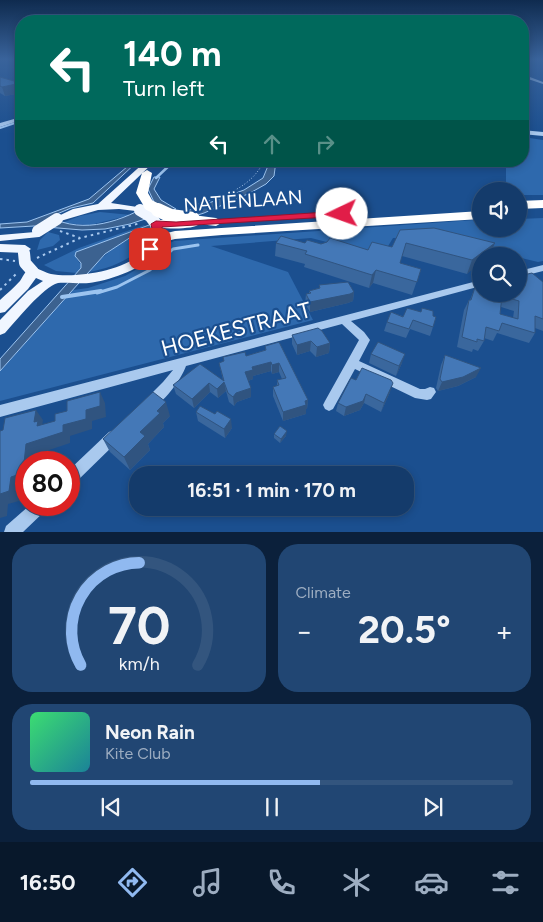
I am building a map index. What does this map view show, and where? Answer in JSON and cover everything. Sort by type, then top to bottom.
[{"type":"highway","points":[[149,167],[141,188],[144,208],[171,216],[189,214],[216,222]]},
{"type":"highway","points":[[527,205],[543,204]]},
{"type":"highway","name":"NATIËNLAAN","points":[[153,229],[216,222],[472,207]]},
{"type":"highway","points":[[527,214],[543,213]]},
{"type":"highway","name":"NATIËNLAAN","points":[[153,229],[176,235],[472,216]]},
{"type":"main road","points":[[102,206],[149,167]]},
{"type":"main road","points":[[126,207],[125,198],[149,167]]},
{"type":"main road","points":[[0,238],[36,233],[57,219],[80,210],[102,206],[144,208],[150,216],[153,229],[145,255],[132,265],[104,277],[84,281],[59,281],[33,294],[0,329]]},
{"type":"main road","points":[[0,308],[23,286],[25,261],[36,233]]},
{"type":"main road","points":[[0,248],[59,281]]},
{"type":"street","points":[[0,125],[15,120]]},
{"type":"street","points":[[529,133],[543,134]]},
{"type":"street","points":[[527,272],[543,268]]},
{"type":"street","name":"HOEKESTRAAT","points":[[0,411],[472,286]]},
{"type":"street","points":[[329,405],[365,340],[362,335],[349,328],[345,321]]},
{"type":"street","points":[[352,363],[419,394],[427,395],[430,392]]},
{"type":"street","points":[[141,411],[170,384],[179,372],[182,364]]},
{"type":"street","points":[[80,469],[126,425]]},
{"type":"street","points":[[12,532],[29,516]]},
{"type":"path","points":[[189,214],[240,187],[258,172],[261,167]]},
{"type":"path","points":[[0,290],[25,261],[80,238],[153,229]]},
{"type":"path","points":[[0,259],[25,261]]},
{"type":"shaded area","points":[[529,138],[543,140],[543,195],[527,195],[527,182],[506,182],[506,167],[529,167]]},
{"type":"shaded area","points":[[127,167],[132,167],[93,203],[71,208],[50,217],[76,225],[90,225],[116,220],[129,215],[154,202],[148,189],[154,177],[160,177],[154,189],[161,200],[176,209],[130,224],[105,229],[82,230],[34,226],[0,228],[0,224],[27,222],[89,199]]},
{"type":"shaded area","points":[[268,167],[275,167],[274,176],[266,184],[250,193],[204,213],[131,237],[105,254],[0,371],[0,359],[81,268],[81,263],[75,256],[76,252],[244,190],[263,178]]},
{"type":"shaded area","points":[[100,212],[131,215],[90,225],[62,223],[80,216]]},
{"type":"shaded area","points":[[543,218],[543,261],[538,262],[527,259],[527,247],[477,247],[436,237],[393,238],[382,256],[311,238],[211,246],[288,272],[313,320],[0,401],[0,371],[73,290],[88,288],[125,276],[144,265],[164,246],[174,241],[472,220],[472,237],[527,237],[527,219]]},
{"type":"shaded area","points":[[144,225],[76,258],[82,266],[77,273],[56,271],[44,265],[79,248]]},
{"type":"shaded area","points":[[48,232],[59,235],[60,240],[53,246],[37,250],[40,240]]},
{"type":"shaded area","points":[[146,232],[144,241],[132,255],[106,268],[89,272],[114,248]]},
{"type":"building","points":[[0,84],[15,84],[2,87]]},
{"type":"building","points":[[434,228],[495,243],[490,247],[472,247],[472,260],[406,243],[400,263],[421,269],[417,282],[376,270],[372,275],[305,254],[307,251],[276,243],[281,236],[305,243],[307,240],[321,244],[327,242],[330,238],[368,250],[372,242],[392,247],[400,230]]},
{"type":"building","points":[[532,273],[543,282],[543,319],[535,316],[535,333],[502,323],[499,331],[486,327],[484,341],[477,339],[477,342],[462,337],[469,300],[472,297],[472,302],[501,302],[500,314],[518,319],[519,302],[527,302],[527,274]]},
{"type":"building","points":[[348,282],[354,292],[350,294],[310,302],[306,294],[311,293],[309,291],[320,288],[319,285]]},
{"type":"building","points":[[407,308],[421,312],[422,308],[433,311],[433,316],[436,317],[433,327],[413,320],[409,329],[387,322],[391,312],[403,317]]},
{"type":"building","points":[[318,328],[330,343],[317,347],[311,341],[297,345],[292,335]]},
{"type":"building","points":[[279,342],[308,400],[305,401],[306,405],[283,412],[273,387],[279,385],[277,380],[286,378],[279,363],[272,365],[271,362],[252,367],[253,370],[245,372],[251,388],[236,393],[233,397],[228,393],[224,382],[217,389],[209,383],[192,399],[173,385],[200,364],[224,381],[219,363],[224,361],[223,357],[245,352],[246,356],[266,350],[265,346]]},
{"type":"building","points":[[378,342],[405,354],[399,366],[371,354]]},
{"type":"building","points":[[445,355],[481,368],[463,377],[442,382],[440,379]]},
{"type":"building","points":[[362,368],[391,380],[393,383],[384,403],[366,394],[363,401],[346,407],[338,403],[351,378],[356,380]]},
{"type":"building","points":[[100,392],[100,406],[86,410],[86,419],[63,425],[63,432],[26,444],[25,451],[15,451],[15,476],[11,477],[9,491],[0,494],[0,431],[3,430],[5,418],[36,410],[34,422],[38,421],[37,426],[55,421],[55,414],[67,411],[67,401]]},
{"type":"building","points":[[153,392],[166,402],[157,411],[160,413],[140,432],[145,436],[124,457],[103,439]]},
{"type":"building","points":[[200,406],[215,414],[217,411],[231,419],[224,429],[196,412]]},
{"type":"building","points":[[280,426],[287,431],[281,439],[274,434]]},
{"type":"waterway","points":[[0,128],[15,123]]},
{"type":"waterway","points":[[156,178],[168,167]]},
{"type":"waterway","points":[[97,293],[117,287],[150,270],[173,249],[198,245]]},
{"type":"waterway","points":[[62,297],[101,291]]},
{"type":"route","points":[[150,249],[158,234],[156,224],[176,225],[342,214]]}]
